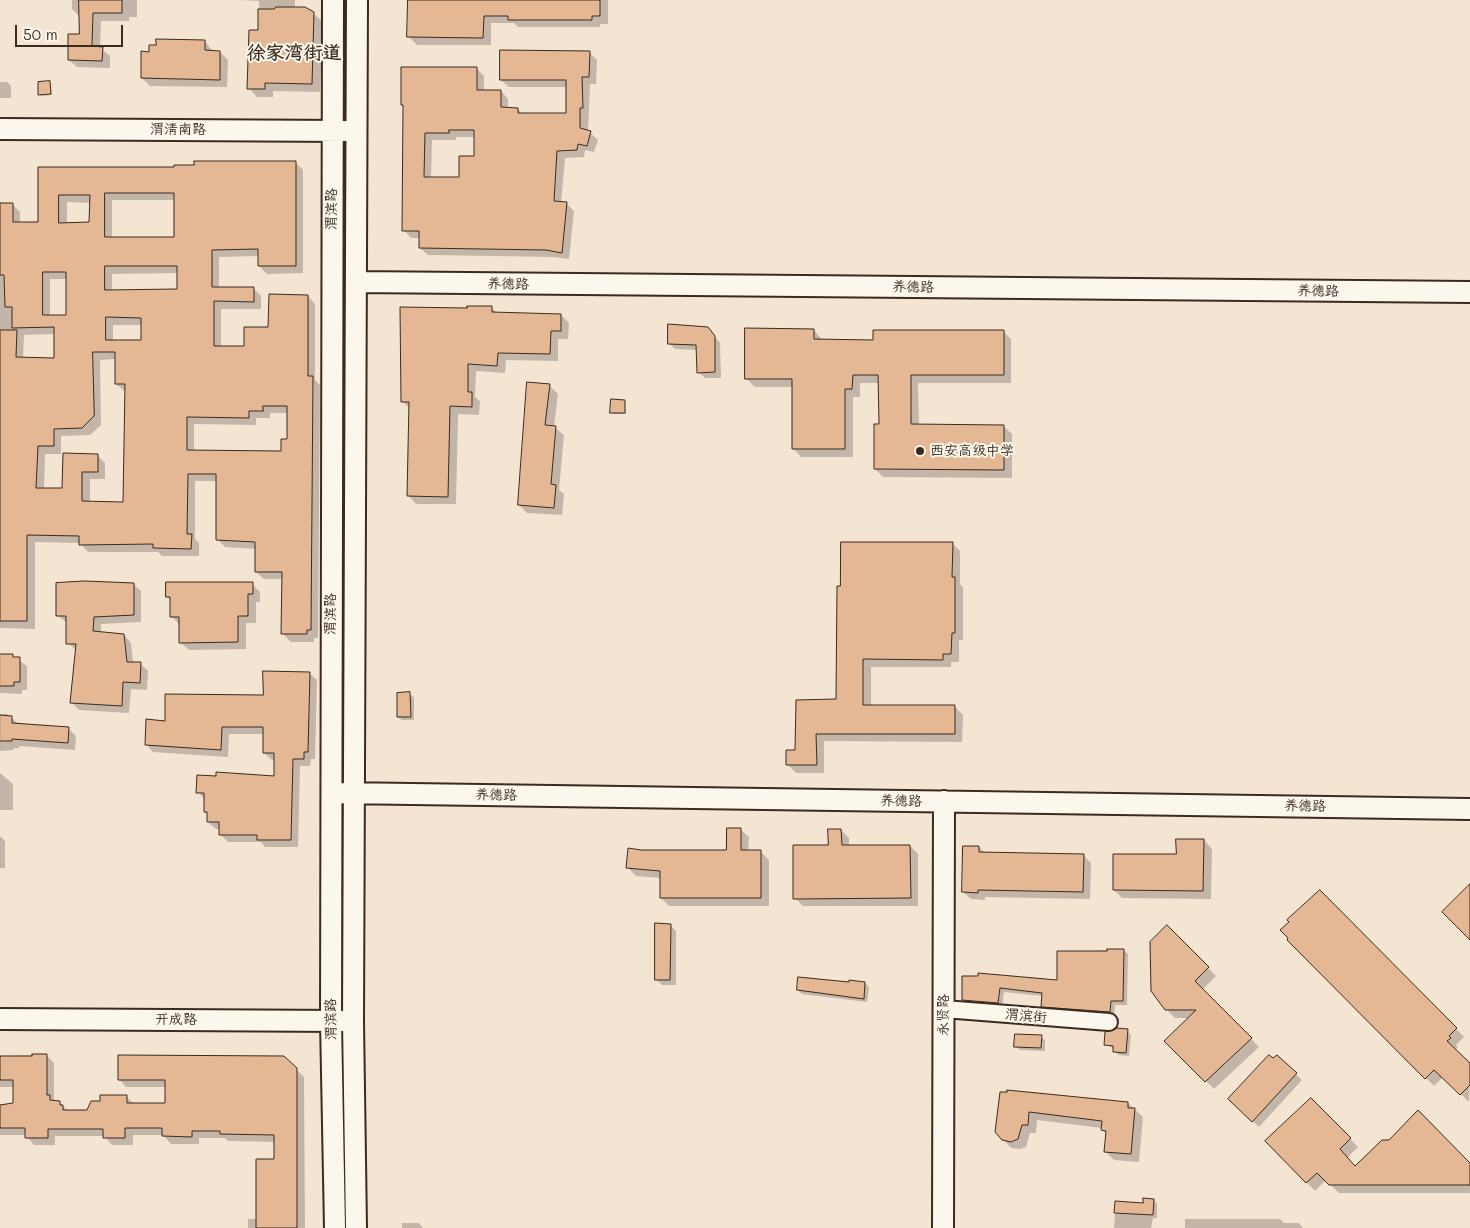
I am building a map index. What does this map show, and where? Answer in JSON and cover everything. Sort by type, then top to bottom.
[{"type":"street","name":"渭滨路","points":[[333,0],[331,1021],[335,1228]]},
{"type":"street","name":"渭滨路","points":[[356,1228],[353,1021],[357,0]]},
{"type":"street","name":"渭清南路","points":[[0,129],[356,131]]},
{"type":"street","name":"养德路","points":[[356,282],[1470,292]]},
{"type":"street","name":"养德路","points":[[331,793],[1470,809]]},
{"type":"street","name":"永贤路","points":[[944,802],[944,1228]]},
{"type":"street","name":"渭滨街","points":[[944,1009],[1109,1022]]},
{"type":"street","name":"开成路","points":[[0,1020],[353,1021]]},
{"type":"building","points":[[79,0],[122,0],[122,13],[93,13],[92,46],[103,47],[102,61],[68,60],[68,34],[79,34]]},
{"type":"building","points":[[408,0],[600,0],[600,16],[592,16],[592,20],[508,20],[508,16],[484,16],[483,38],[407,37]]},
{"type":"building","points":[[276,7],[305,7],[314,12],[312,84],[265,83],[265,89],[247,89],[249,30],[258,30],[258,9],[274,9]]},
{"type":"building","points":[[156,39],[205,40],[205,50],[220,51],[220,80],[141,78],[141,51],[149,52],[149,45],[156,45]]},
{"type":"building","points":[[500,50],[590,51],[589,77],[582,77],[583,108],[580,108],[580,128],[591,131],[587,146],[578,144],[577,150],[557,151],[554,201],[567,202],[562,253],[546,250],[419,248],[419,231],[402,231],[403,105],[401,105],[401,67],[477,67],[477,90],[501,90],[501,107],[518,108],[518,113],[566,113],[566,80],[500,80]],"holes":[[[449,130],[474,130],[474,156],[459,156],[459,177],[424,177],[425,133],[449,133]]]},
{"type":"building","points":[[50,81],[51,94],[38,95],[38,82]]},
{"type":"building","points":[[194,161],[296,161],[296,266],[258,266],[258,249],[212,250],[212,287],[254,287],[254,302],[214,301],[214,346],[244,346],[244,327],[268,327],[269,294],[308,295],[308,376],[313,376],[311,630],[307,630],[307,634],[281,634],[282,572],[255,572],[255,542],[216,540],[216,474],[188,474],[187,534],[192,534],[191,549],[153,548],[153,544],[79,545],[79,536],[27,535],[27,621],[0,621],[0,330],[17,330],[16,357],[54,358],[54,327],[12,328],[12,307],[5,307],[4,275],[0,275],[0,203],[13,203],[13,222],[38,222],[38,167],[174,167],[174,165],[194,165]],"holes":[[[105,193],[174,193],[174,237],[105,237]],[[59,195],[90,195],[89,222],[59,223]],[[105,266],[177,266],[177,289],[105,290]],[[43,272],[66,272],[66,315],[43,315]],[[106,317],[141,318],[141,340],[106,340]],[[93,352],[115,352],[115,384],[125,384],[123,502],[82,501],[82,472],[98,472],[98,454],[63,453],[62,488],[36,488],[38,446],[54,446],[54,429],[82,428],[94,416]],[[263,406],[287,406],[287,439],[281,439],[281,451],[187,450],[187,417],[249,418],[249,411],[263,411]]]},
{"type":"building","points":[[467,306],[492,306],[492,312],[561,314],[561,331],[551,331],[550,354],[498,353],[497,366],[468,364],[468,392],[472,392],[472,407],[450,406],[448,497],[407,496],[409,402],[401,402],[400,307],[467,308]]},
{"type":"building","points":[[668,324],[708,327],[715,336],[715,372],[697,373],[696,345],[668,344]]},
{"type":"building","points":[[745,328],[814,329],[814,339],[873,340],[873,330],[1004,330],[1004,375],[911,375],[911,424],[1004,425],[1004,470],[874,469],[874,424],[879,424],[878,375],[853,375],[852,389],[845,389],[845,449],[792,449],[792,379],[745,379]]},
{"type":"building","points":[[527,382],[550,384],[545,425],[556,426],[551,484],[556,485],[554,508],[518,505]]},
{"type":"building","points":[[611,399],[625,400],[625,413],[610,413]]},
{"type":"building","points":[[841,542],[953,542],[952,577],[955,577],[955,633],[952,633],[951,654],[943,654],[943,660],[863,659],[863,705],[955,705],[955,734],[816,734],[817,765],[786,765],[786,750],[795,750],[796,700],[836,699],[837,586],[840,586]]},
{"type":"building","points":[[85,581],[134,583],[134,615],[94,617],[93,631],[124,634],[127,662],[141,662],[140,683],[123,682],[122,706],[70,703],[76,644],[66,644],[66,616],[56,616],[56,583]]},
{"type":"building","points":[[166,582],[253,582],[253,594],[248,594],[248,616],[238,616],[238,642],[179,643],[179,617],[170,617],[170,597],[166,597]]},
{"type":"building","points":[[0,654],[13,654],[13,657],[20,657],[20,682],[14,682],[14,686],[0,686]]},
{"type":"building","points":[[263,671],[310,672],[308,752],[304,752],[304,759],[293,759],[291,840],[257,840],[257,835],[219,835],[219,822],[207,822],[207,812],[204,812],[204,793],[196,793],[197,775],[216,776],[216,772],[274,776],[274,753],[263,753],[263,727],[222,727],[221,750],[145,745],[146,719],[165,721],[165,694],[263,695]]},
{"type":"building","points":[[410,692],[411,717],[397,717],[397,693]]},
{"type":"building","points":[[0,715],[12,716],[12,723],[69,727],[68,743],[12,739],[12,741],[0,741]]},
{"type":"building","points":[[727,828],[741,828],[741,850],[761,850],[761,898],[660,898],[660,871],[626,868],[628,848],[641,850],[726,850]]},
{"type":"building","points":[[828,829],[841,829],[842,845],[910,845],[911,898],[793,899],[793,845],[828,845]]},
{"type":"building","points":[[1176,839],[1204,839],[1203,891],[1113,890],[1113,854],[1176,854]]},
{"type":"building","points":[[963,846],[979,846],[979,852],[1084,854],[1083,892],[978,890],[978,893],[962,892]]},
{"type":"building","points":[[1470,884],[1470,940],[1442,912]]},
{"type":"building","points":[[1320,890],[1457,1028],[1447,1041],[1470,1063],[1470,1085],[1460,1095],[1434,1070],[1425,1079],[1287,940],[1288,938],[1280,930],[1289,922],[1287,920]]},
{"type":"building","points":[[655,923],[671,924],[670,980],[655,980]]},
{"type":"building","points":[[1167,925],[1209,967],[1195,981],[1252,1038],[1205,1082],[1164,1041],[1196,1010],[1165,1010],[1151,991],[1150,942]]},
{"type":"building","points":[[1107,949],[1124,949],[1123,1001],[1111,1001],[1110,1012],[1041,1007],[1042,993],[1000,988],[998,1003],[962,1000],[962,976],[978,976],[978,973],[1057,980],[1057,951],[1107,951]]},
{"type":"building","points":[[798,977],[865,982],[864,999],[797,990]]},
{"type":"building","points":[[1116,1028],[1128,1029],[1126,1053],[1113,1052],[1113,1046],[1104,1045],[1105,1032]]},
{"type":"building","points":[[1015,1034],[1042,1035],[1041,1048],[1014,1047]]},
{"type":"building","points":[[32,1054],[47,1054],[47,1095],[50,1095],[50,1100],[60,1101],[60,1105],[63,1105],[63,1110],[87,1110],[91,1101],[100,1101],[100,1095],[127,1095],[127,1103],[165,1103],[165,1080],[118,1080],[118,1055],[284,1056],[297,1068],[297,1228],[256,1228],[256,1159],[274,1159],[274,1135],[220,1134],[220,1131],[192,1131],[192,1137],[162,1136],[162,1128],[125,1128],[125,1138],[103,1138],[103,1129],[48,1129],[48,1138],[25,1138],[25,1128],[0,1128],[0,1105],[13,1103],[13,1080],[0,1080],[0,1056],[32,1056]]},
{"type":"building","points":[[1269,1055],[1273,1058],[1277,1055],[1297,1073],[1252,1122],[1228,1099]]},
{"type":"building","points":[[1007,1090],[1128,1102],[1128,1108],[1135,1108],[1131,1154],[1104,1152],[1106,1131],[1101,1130],[1102,1121],[1029,1112],[1028,1125],[1022,1125],[1018,1139],[1011,1142],[1002,1140],[995,1132],[1000,1092],[1007,1092]]},
{"type":"building","points":[[1311,1098],[1351,1138],[1340,1149],[1355,1166],[1382,1140],[1389,1140],[1418,1110],[1470,1163],[1470,1185],[1329,1185],[1317,1173],[1306,1183],[1265,1141]]},
{"type":"building","points":[[1143,1198],[1154,1199],[1153,1215],[1114,1213],[1115,1201],[1143,1203]]},
{"type":"place","name":"西安高级中学","points":[[920,451]]},
{"type":"district","name":"徐家湾街道","points":[[294,53]]}]
